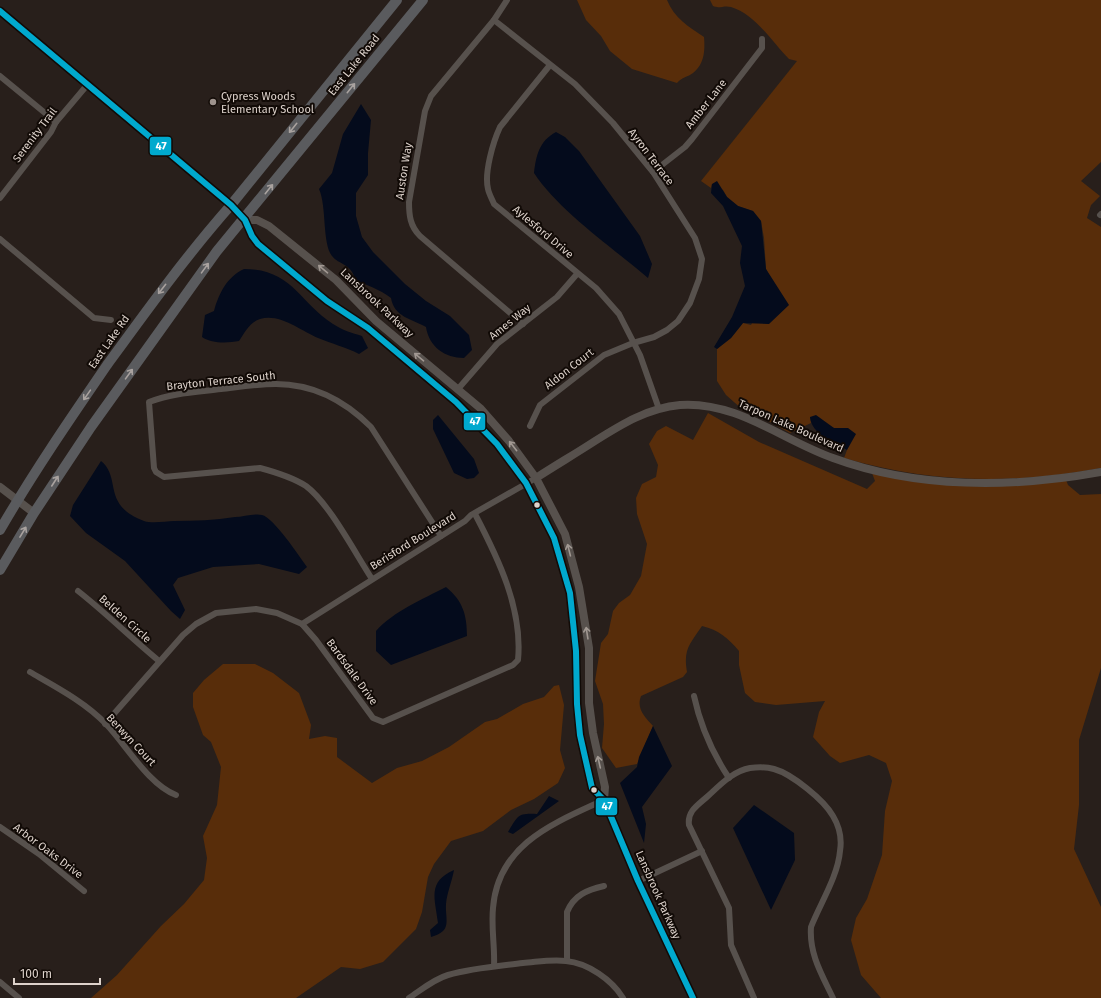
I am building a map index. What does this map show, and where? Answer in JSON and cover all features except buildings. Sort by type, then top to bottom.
[{"type":"main road","name":"East Lake Rd","points":[[17,501],[75,412],[151,304],[203,236],[231,204],[397,0]]},
{"type":"main road","name":"East Lake Road","points":[[244,220],[422,0]]},
{"type":"main road","points":[[0,570],[34,514],[114,394],[217,251],[244,220]]},
{"type":"main road","points":[[0,530],[17,501]]},
{"type":"street","name":"Auston Way","points":[[507,0],[494,20],[431,96],[427,106],[412,182],[409,202],[409,216],[415,231],[420,236],[523,324]]},
{"type":"street","points":[[0,11],[231,204],[244,220]]},
{"type":"street","name":"Ayron Terrace","points":[[494,20],[575,84],[613,123],[653,172],[695,238],[700,253],[701,266],[699,279],[690,303],[678,321],[667,330],[654,337],[633,343]]},
{"type":"street","name":"Amber Lane","points":[[653,172],[685,147],[762,48],[762,39]]},
{"type":"street","name":"Aylesford Drive","points":[[550,65],[500,128],[496,137],[487,178],[488,190],[494,204],[577,274],[596,288],[619,314],[647,373],[659,409]]},
{"type":"street","points":[[0,76],[56,122]]},
{"type":"street","name":"Serenity Trail","points":[[0,198],[51,132],[56,122],[88,84]]},
{"type":"street","name":"Lansbrook Parkway","points":[[604,800],[605,787],[593,733],[590,703],[589,648],[580,587],[565,534],[536,478],[500,429],[480,408],[376,321],[336,280],[269,226],[257,220],[244,220],[258,244],[327,301],[368,328],[469,413],[506,454],[526,483],[554,538],[570,593],[576,651],[577,704],[580,735],[592,788],[604,800],[638,881],[693,998]]},
{"type":"street","points":[[0,239],[94,318],[110,320]]},
{"type":"street","name":"Ames Way","points":[[458,389],[497,344],[557,297],[577,274]]},
{"type":"street","name":"Aldon Court","points":[[530,426],[540,404],[604,355],[633,343]]},
{"type":"street","name":"Brayton Terrace South","points":[[372,579],[320,499],[299,482],[275,472],[260,468],[164,477],[156,472],[154,468],[149,402],[182,393],[277,384],[314,390],[339,400],[360,416],[371,427],[440,536]]},
{"type":"street","name":"Tarpon Lake Boulevard","points":[[536,478],[631,420],[659,409],[693,405],[726,410],[753,420],[832,458],[853,465],[902,476],[956,482],[1012,482],[1101,472]]},
{"type":"street","name":"Berisford Boulevard","points":[[302,624],[474,514],[536,478]]},
{"type":"street","points":[[0,487],[34,514]]},
{"type":"street","name":"Bardsdale Drive","points":[[105,724],[159,661],[196,624],[216,613],[256,608],[277,613],[302,624],[316,640],[373,718],[383,722],[513,665],[518,660],[517,626],[506,581],[490,543],[474,514]]},
{"type":"street","name":"Belden Circle","points":[[78,592],[107,613],[126,634],[159,661]]},
{"type":"street","name":"Berwyn Court","points":[[30,672],[71,696],[105,724],[126,749],[166,791],[176,795]]},
{"type":"street","points":[[694,696],[697,711],[719,763],[729,778]]},
{"type":"street","points":[[754,998],[731,945],[729,908],[689,825],[689,814],[729,778],[750,768],[775,769],[787,775],[815,796],[833,816],[838,826],[841,839],[839,861],[811,927],[810,938],[811,949],[833,998]]},
{"type":"street","points":[[494,966],[493,909],[497,886],[510,860],[522,847],[548,827],[604,800]]},
{"type":"street","name":"Arbor Oaks Drive","points":[[0,827],[39,854],[84,891]]},
{"type":"street","points":[[638,881],[702,851]]},
{"type":"street","points":[[567,961],[567,912],[569,906],[579,895],[591,889],[604,886]]},
{"type":"street","points":[[409,998],[447,975],[494,966],[550,961],[567,961],[597,973],[614,986],[623,998]]},
{"type":"street","points":[[0,982],[19,998]]},
{"type":"shaded area","points":[[577,0],[667,0],[678,17],[704,37],[704,51],[700,65],[693,73],[681,79],[677,83],[632,69],[610,51],[601,36],[586,20]]},
{"type":"shaded area","points":[[710,0],[1101,0],[1101,162],[1081,181],[1100,196],[1091,205],[1087,218],[1101,227],[1101,468],[1036,477],[972,479],[940,477],[876,466],[844,458],[847,450],[848,428],[834,428],[810,417],[811,423],[790,433],[754,413],[743,410],[726,395],[717,381],[717,349],[731,338],[743,323],[751,325],[773,283],[766,269],[764,238],[761,221],[753,211],[738,206],[727,197],[723,190],[712,184],[711,188],[701,181],[797,61],[789,59],[763,29],[748,16],[731,7],[713,6]]},
{"type":"shaded area","points":[[708,413],[759,442],[867,489],[875,481],[872,473],[902,479],[1066,480],[1068,485],[1080,495],[1101,494],[1101,668],[1079,740],[1079,805],[1074,849],[1101,907],[1101,998],[881,998],[861,975],[851,940],[856,918],[867,899],[882,855],[885,811],[892,781],[886,763],[869,755],[840,763],[830,756],[813,737],[819,712],[825,701],[776,705],[755,702],[745,693],[739,665],[739,651],[727,638],[718,632],[702,626],[688,647],[686,658],[687,672],[683,677],[641,696],[640,709],[653,726],[637,764],[616,768],[602,748],[604,724],[603,704],[595,681],[601,643],[608,634],[613,611],[619,603],[630,595],[641,576],[647,544],[637,514],[636,498],[642,484],[656,477],[658,465],[649,444],[657,431],[666,426],[693,440]]},
{"type":"shaded area","points":[[223,664],[255,664],[273,673],[299,693],[311,725],[309,739],[325,736],[337,738],[337,757],[372,783],[397,768],[422,761],[449,747],[485,722],[497,719],[523,704],[544,697],[554,686],[559,685],[564,705],[560,750],[565,768],[558,783],[534,799],[511,810],[483,831],[451,841],[434,864],[428,877],[422,912],[416,929],[383,962],[360,969],[341,967],[296,998],[91,998],[117,975],[161,926],[184,904],[204,880],[207,858],[203,836],[217,805],[221,767],[211,742],[203,735],[193,707],[193,693],[204,680]]},
{"type":"water","points":[[361,104],[371,120],[368,175],[356,193],[356,216],[362,237],[373,252],[405,284],[426,301],[450,316],[469,335],[472,350],[464,358],[450,356],[434,346],[426,327],[404,317],[396,309],[391,298],[387,295],[355,279],[351,270],[335,259],[329,250],[323,205],[319,189],[332,173],[343,134]]},
{"type":"water","points":[[556,132],[565,137],[579,151],[640,236],[652,264],[648,278],[572,215],[557,201],[534,173],[537,155],[542,144]]},
{"type":"water","points":[[717,181],[727,197],[738,206],[753,211],[761,221],[766,269],[789,305],[769,324],[743,323],[731,338],[717,349],[714,347],[732,317],[745,286],[740,263],[742,246],[723,206],[711,193],[712,184]]},
{"type":"water","points":[[244,269],[260,270],[273,274],[284,281],[294,288],[321,315],[333,324],[343,330],[362,336],[368,348],[359,354],[318,338],[275,318],[256,320],[239,341],[215,342],[202,337],[205,315],[214,311],[218,298],[228,281]]},
{"type":"water","points":[[438,415],[474,459],[479,473],[474,478],[467,479],[454,473],[433,429],[433,420]]},
{"type":"water","points":[[816,415],[834,428],[848,428],[856,434],[847,450],[819,433],[810,417]]},
{"type":"water","points":[[101,461],[111,475],[117,499],[122,507],[131,515],[144,521],[155,522],[205,520],[262,515],[267,517],[273,523],[307,567],[299,574],[259,564],[213,567],[178,578],[173,585],[185,610],[180,619],[125,561],[86,533],[70,516],[73,505]]},
{"type":"water","points":[[446,587],[452,592],[463,609],[466,621],[467,636],[391,665],[376,651],[376,631],[400,611]]},
{"type":"water","points":[[653,726],[672,766],[642,807],[646,824],[644,843],[620,783],[637,767],[639,757]]},
{"type":"water","points":[[549,796],[559,801],[513,834],[508,832],[516,819],[522,815],[537,814]]},
{"type":"water","points":[[754,805],[794,833],[795,860],[771,910],[733,828]]},
{"type":"water","points":[[454,870],[446,904],[447,920],[445,928],[438,935],[431,937],[430,930],[438,923],[435,898],[436,885],[445,875]]},
{"type":"transit line","name":"47","points":[[0,11],[231,205],[245,220],[252,236],[258,244],[327,301],[368,328],[456,402],[497,444],[526,483],[554,538],[570,593],[576,651],[577,704],[580,735],[592,788],[604,800],[638,881],[693,998]]},
{"type":"place","name":"Cypress Woods Elementary School","points":[[213,102]]}]
